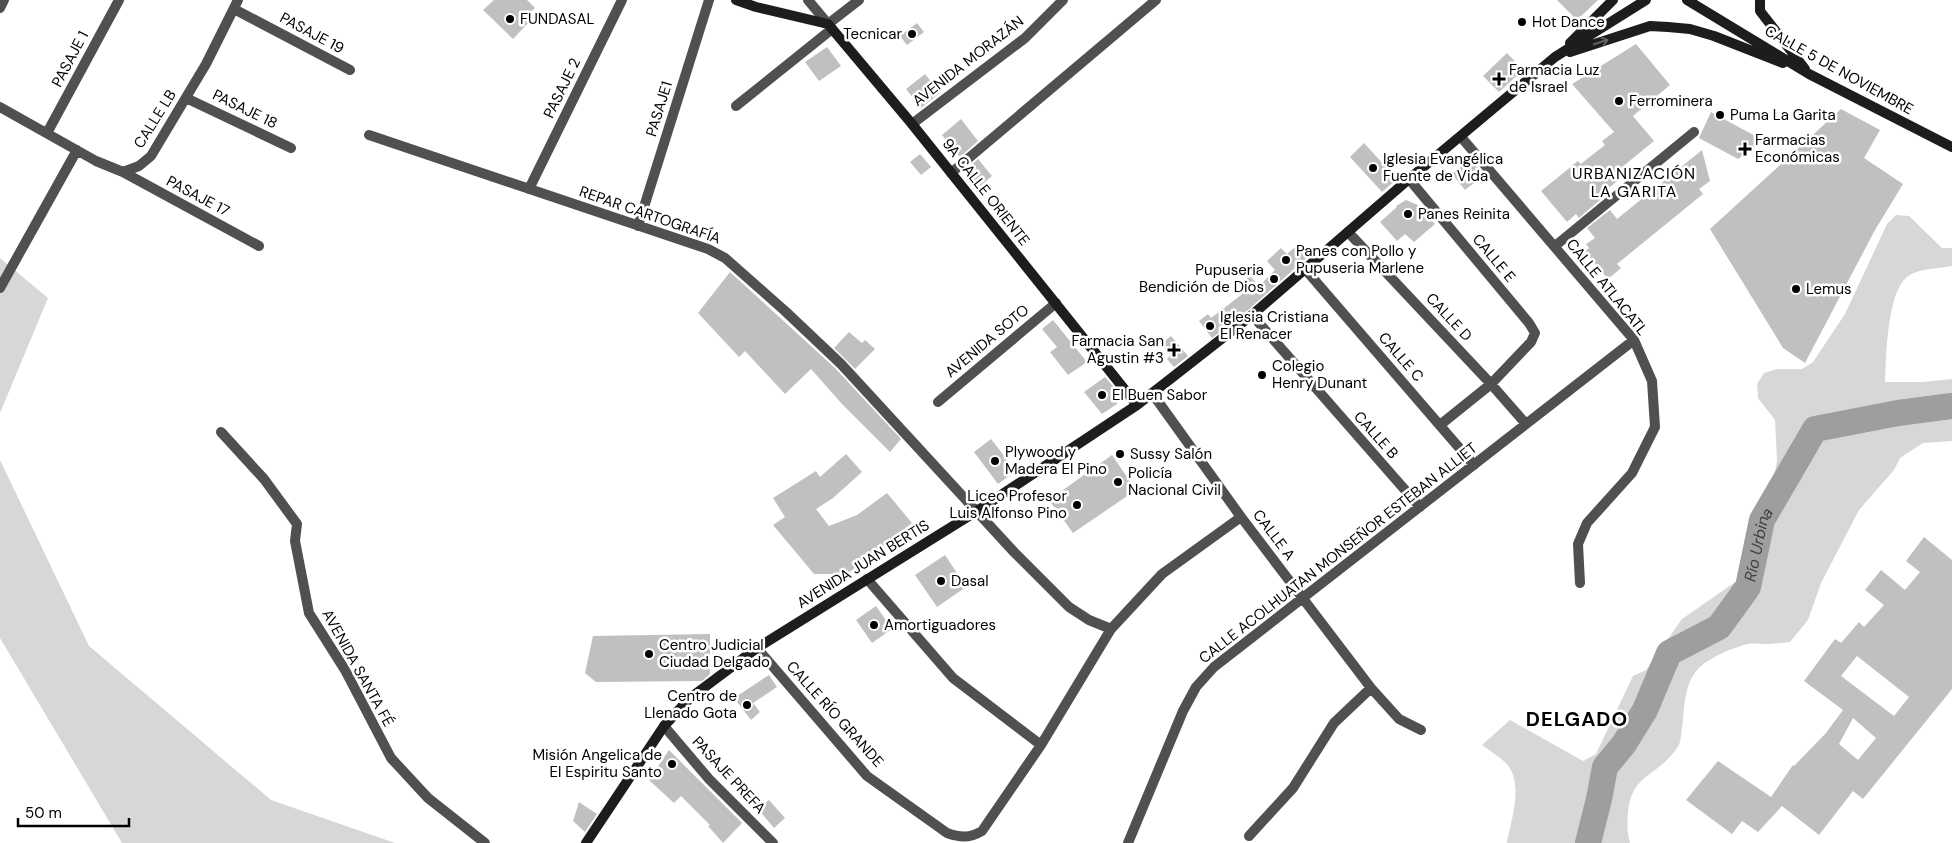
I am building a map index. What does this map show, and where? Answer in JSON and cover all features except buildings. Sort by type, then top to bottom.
[{"type":"main road","points":[[736,0],[830,27]]},
{"type":"main road","points":[[1555,57],[1613,0]]},
{"type":"main road","name":"AVENIDA JUAN BERTIS","points":[[586,843],[664,726],[690,698],[757,648],[977,511],[1137,404],[1252,314],[1555,57],[1646,0]]},
{"type":"main road","name":"CALLE 5 DE NOVIEMBRE","points":[[1687,0],[1808,74],[1952,147]]},
{"type":"main road","points":[[1760,0],[1760,11],[1808,74]]},
{"type":"main road","points":[[1555,57],[1650,26],[1668,27],[1690,29],[1714,36],[1808,74]]},
{"type":"main road","name":"9A CALLE ORIENTE","points":[[830,27],[912,124],[1137,404]]},
{"type":"street","points":[[0,8],[4,0]]},
{"type":"street","name":"PASAJE 1","points":[[47,133],[119,0]]},
{"type":"street","name":"PASAJE 2","points":[[529,189],[622,0]]},
{"type":"street","name":"PASAJE1","points":[[638,226],[709,0]]},
{"type":"street","name":"9A CALLE ORIENTE","points":[[808,0],[830,27]]},
{"type":"street","points":[[736,106],[830,27],[859,0]]},
{"type":"street","name":"AVENIDA MORAZÁN","points":[[912,124],[1025,38],[1062,0]]},
{"type":"street","points":[[951,173],[1156,0]]},
{"type":"street","name":"PASAJE 19","points":[[236,4],[350,70]]},
{"type":"street","name":"CALLE LB","points":[[122,172],[140,166],[151,156],[206,64],[236,4]]},
{"type":"street","name":"PASAJE 18","points":[[186,98],[291,148]]},
{"type":"street","points":[[0,107],[103,164],[122,172]]},
{"type":"street","points":[[1555,246],[1694,132]]},
{"type":"street","name":"REPAR CARTOGRAFÍA","points":[[368,135],[708,249],[725,258],[841,364],[1014,552],[1069,607],[1089,620],[1111,629]]},
{"type":"street","name":"CALLE ATLACATL","points":[[1461,137],[1634,340],[1652,381],[1655,427],[1632,473],[1587,523],[1578,544],[1580,583]]},
{"type":"street","points":[[0,288],[77,150]]},
{"type":"street","name":"PASAJE 17","points":[[122,172],[259,246]]},
{"type":"street","name":"CALLE E","points":[[1409,179],[1523,315],[1535,333],[1531,342],[1491,384]]},
{"type":"street","name":"CALLE D","points":[[1348,232],[1491,384],[1526,424]]},
{"type":"street","name":"CALLE C","points":[[1305,269],[1474,465]]},
{"type":"street","name":"AVENIDA SOTO","points":[[938,402],[1056,303]]},
{"type":"street","name":"CALLE B","points":[[1252,314],[1420,507]]},
{"type":"street","name":"CALLE ACOLHUATAN MONSEÑOR ESTEBAN ALLIET","points":[[1128,843],[1183,711],[1196,687],[1214,667],[1634,340]]},
{"type":"street","points":[[1440,425],[1491,384]]},
{"type":"street","name":"CALLE A","points":[[1152,393],[1241,517],[1371,688],[1400,719],[1421,730]]},
{"type":"street","name":"AVENIDA SANTA FÉ","points":[[221,432],[264,479],[297,524],[295,541],[309,613],[345,670],[391,758],[428,798],[485,843]]},
{"type":"street","points":[[867,579],[953,678],[1041,745],[1111,629],[1162,574],[1241,517]]},
{"type":"street","name":"CALLE RÍO GRANDE","points":[[757,648],[867,776],[947,833],[958,837],[972,837],[982,831],[1041,745]]},
{"type":"street","points":[[1249,836],[1293,788],[1334,723],[1371,688]]},
{"type":"street","name":"PASAJE PREFA","points":[[664,726],[709,779],[772,843]]},
{"type":"shaded area","points":[[1896,215],[1909,216],[1942,248],[1952,248],[1952,266],[1917,272],[1907,277],[1900,285],[1895,297],[1889,326],[1885,382],[1923,382],[1952,379],[1952,441],[1923,443],[1900,458],[1894,470],[1859,510],[1821,583],[1808,620],[1790,642],[1742,645],[1715,657],[1698,669],[1686,694],[1679,745],[1667,760],[1639,784],[1630,800],[1628,832],[1630,843],[1507,843],[1515,802],[1515,782],[1507,764],[1482,745],[1510,720],[1583,761],[1596,754],[1633,676],[1646,670],[1682,619],[1744,576],[1763,498],[1775,473],[1777,460],[1775,420],[1758,398],[1757,384],[1764,373],[1777,369],[1802,369],[1813,362],[1845,314],[1887,224]]},
{"type":"shaded area","points":[[0,258],[48,298],[0,413]]},
{"type":"shaded area","points":[[0,460],[89,646],[271,800],[395,843],[122,843],[0,638]]},
{"type":"waterway","name":"Río Urbina","points":[[1588,843],[1605,767],[1624,744],[1645,710],[1669,653],[1719,627],[1748,587],[1762,520],[1815,429],[1898,413],[1952,406]]},
{"type":"place","name":"FUNDASAL","points":[[510,19]]},
{"type":"place","name":"Hot Dance","points":[[1522,22]]},
{"type":"place","name":"Tecnicar","points":[[912,34]]},
{"type":"place","name":"Farmacia Luz de Israel","points":[[1499,79]]},
{"type":"place","name":"Ferrominera","points":[[1619,101]]},
{"type":"place","name":"Puma La Garita","points":[[1720,115]]},
{"type":"place","name":"Farmacias Económicas","points":[[1745,149]]},
{"type":"place","name":"Iglesia Evangélica Fuente de Vida","points":[[1373,168]]},
{"type":"place","name":"Panes Reinita","points":[[1408,214]]},
{"type":"place","name":"Panes con Pollo y Pupuseria Marlene","points":[[1286,260]]},
{"type":"place","name":"Pupuseria Bendición de Dios","points":[[1274,279]]},
{"type":"place","name":"Lemus","points":[[1796,289]]},
{"type":"place","name":"Iglesia Cristiana El Renacer","points":[[1210,326]]},
{"type":"place","name":"Farmacia San Agustin #3","points":[[1174,350]]},
{"type":"place","name":"Colegio Henry Dunant","points":[[1262,375]]},
{"type":"place","name":"El Buen Sabor","points":[[1102,395]]},
{"type":"place","name":"Sussy Salón","points":[[1120,454]]},
{"type":"place","name":"Plywood y Madera El Pino","points":[[995,461]]},
{"type":"place","name":"Policía Nacional Civil","points":[[1118,482]]},
{"type":"place","name":"Liceo Profesor Luis Alfonso Pino","points":[[1077,505]]},
{"type":"place","name":"Dasal","points":[[941,581]]},
{"type":"place","name":"Amortiguadores","points":[[874,625]]},
{"type":"place","name":"Centro Judicial Ciudad Delgado","points":[[649,654]]},
{"type":"place","name":"Centro de Llenado Gota","points":[[747,705]]},
{"type":"place","name":"Misión Angelica de El Espiritu Santo","points":[[672,764]]},
{"type":"district","name":"URBANIZACIÓN LA GARITA","points":[[1634,182]]},
{"type":"district","name":"DELGADO","points":[[1577,719]]}]
